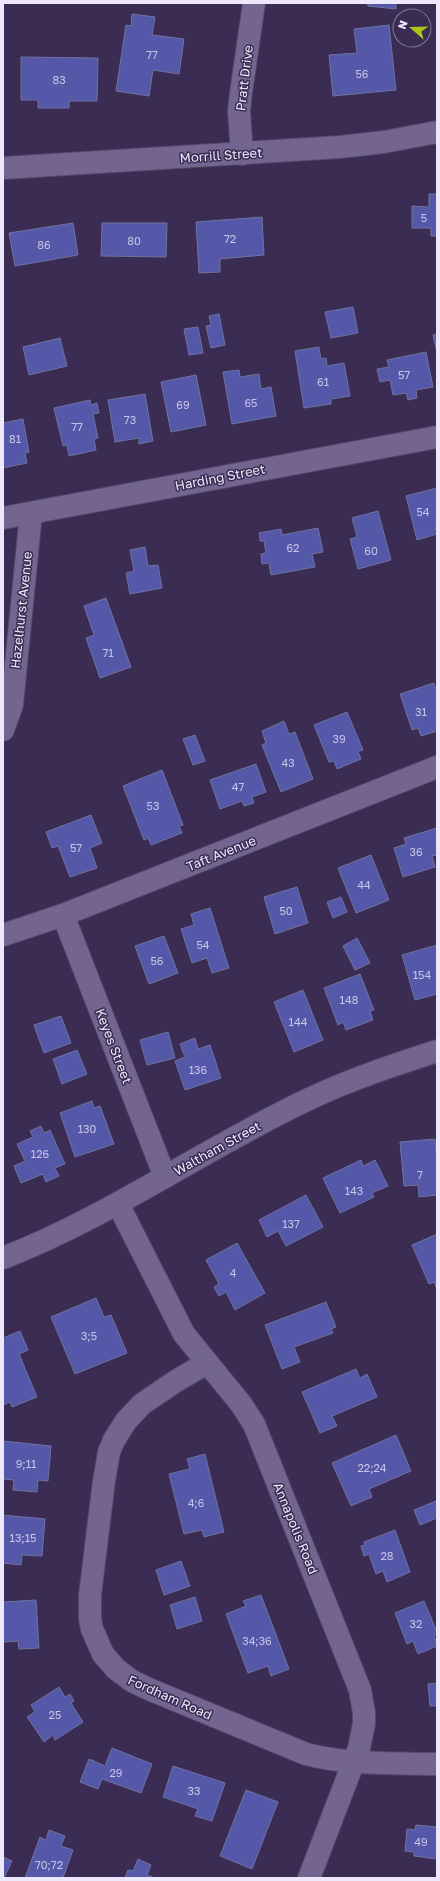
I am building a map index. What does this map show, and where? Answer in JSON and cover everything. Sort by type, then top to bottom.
[{"type":"street","name":"Pratt Drive","points":[[242,154],[240,111],[241,93],[254,3]]},
{"type":"street","name":"Morrill Street","points":[[3,168],[242,154],[362,145],[437,132]]},
{"type":"street","name":"Harding Street","points":[[3,518],[437,437]]},
{"type":"street","name":"Hazelhurst Avenue","points":[[3,730],[12,706],[31,513]]},
{"type":"street","name":"Taft Avenue","points":[[3,935],[63,915],[437,767]]},
{"type":"street","name":"Keyes Street","points":[[63,915],[165,1177]]},
{"type":"street","name":"Waltham Street","points":[[3,1258],[67,1230],[118,1204],[308,1099],[364,1075],[437,1051]]},
{"type":"street","name":"Annapolis Road","points":[[118,1204],[176,1320],[207,1364],[240,1404],[254,1424],[360,1690],[363,1702],[364,1724],[354,1761],[309,1878]]},
{"type":"street","name":"Fordham Road","points":[[207,1364],[176,1381],[142,1404],[126,1420],[114,1440],[109,1452],[90,1595],[90,1619],[94,1638],[103,1654],[112,1666],[124,1676],[141,1686],[306,1754],[328,1759],[354,1761],[437,1764]]},
{"type":"building","points":[[361,3],[396,3],[396,8],[368,6],[368,4]]},
{"type":"building","points":[[132,14],[155,17],[152,35],[184,39],[179,74],[153,70],[149,96],[116,91],[126,25],[131,26]]},
{"type":"building","points":[[389,25],[396,90],[333,96],[329,55],[357,53],[354,29]]},
{"type":"building","points":[[21,57],[98,58],[97,101],[69,101],[69,108],[38,108],[38,100],[21,100]]},
{"type":"building","points":[[429,194],[437,194],[437,236],[431,236],[431,228],[412,228],[412,206],[429,207]]},
{"type":"building","points":[[262,217],[264,255],[220,259],[220,272],[199,273],[196,222]]},
{"type":"building","points":[[73,223],[78,255],[15,266],[9,233]]},
{"type":"building","points":[[102,223],[167,223],[166,257],[101,256]]},
{"type":"building","points":[[353,307],[358,333],[331,338],[325,312]]},
{"type":"building","points":[[219,314],[225,345],[211,348],[206,326],[211,325],[209,316]]},
{"type":"building","points":[[198,327],[203,353],[189,355],[184,329]]},
{"type":"building","points":[[437,334],[437,353],[433,335]]},
{"type":"building","points":[[60,338],[67,366],[29,375],[23,347]]},
{"type":"building","points":[[319,347],[321,359],[326,358],[327,366],[344,363],[350,396],[331,399],[331,404],[304,408],[295,351]]},
{"type":"building","points":[[426,352],[433,387],[416,390],[417,398],[408,400],[406,393],[393,395],[390,380],[380,382],[377,369],[389,367],[387,360]]},
{"type":"building","points":[[239,370],[240,377],[259,374],[261,389],[271,387],[276,416],[232,424],[223,372]]},
{"type":"building","points":[[196,375],[206,425],[171,432],[161,382]]},
{"type":"building","points":[[145,394],[153,441],[139,444],[139,438],[115,442],[108,400]]},
{"type":"building","points":[[90,400],[91,405],[97,403],[99,413],[93,414],[98,438],[94,439],[96,450],[69,456],[67,445],[63,446],[54,408]]},
{"type":"building","points":[[23,419],[29,452],[25,453],[27,463],[3,468],[3,423]]},
{"type":"building","points":[[437,488],[437,525],[435,526],[437,534],[417,540],[406,496]]},
{"type":"building","points":[[378,511],[391,560],[358,569],[350,539],[357,537],[352,518]]},
{"type":"building","points":[[318,528],[323,552],[312,554],[315,567],[271,575],[269,563],[262,564],[261,554],[266,553],[264,541],[260,541],[259,533],[281,529],[282,535]]},
{"type":"building","points":[[145,547],[148,566],[158,565],[162,588],[130,594],[126,573],[134,571],[130,550]]},
{"type":"building","points":[[106,598],[131,667],[100,678],[86,638],[94,635],[84,606]]},
{"type":"building","points":[[434,683],[437,693],[437,731],[421,736],[418,728],[412,730],[400,694]]},
{"type":"building","points":[[347,712],[363,750],[358,752],[361,759],[337,769],[334,761],[329,762],[314,725]]},
{"type":"building","points":[[284,721],[289,734],[295,732],[313,779],[281,792],[262,745],[266,743],[262,731]]},
{"type":"building","points":[[195,735],[205,761],[193,765],[183,739]]},
{"type":"building","points":[[256,764],[266,792],[252,797],[254,803],[244,806],[242,801],[220,809],[210,780]]},
{"type":"building","points":[[162,770],[183,825],[179,826],[182,833],[151,845],[148,838],[144,840],[123,786]]},
{"type":"building","points":[[91,815],[102,843],[90,848],[97,868],[70,877],[58,846],[52,848],[46,832]]},
{"type":"building","points":[[437,828],[437,855],[432,856],[435,867],[403,877],[394,848],[406,844],[404,838]]},
{"type":"building","points":[[371,855],[389,900],[356,913],[338,868]]},
{"type":"building","points":[[297,887],[308,923],[275,934],[264,897]]},
{"type":"building","points":[[341,897],[347,912],[333,918],[327,902]]},
{"type":"building","points":[[210,908],[229,968],[212,973],[207,958],[192,963],[181,929],[194,925],[191,914]]},
{"type":"building","points":[[164,936],[178,973],[149,984],[135,946]]},
{"type":"building","points":[[357,938],[370,963],[355,970],[343,946]]},
{"type":"building","points":[[437,945],[437,994],[415,1000],[402,955]]},
{"type":"building","points":[[360,974],[374,1010],[370,1011],[373,1020],[346,1030],[343,1022],[338,1025],[324,988]]},
{"type":"building","points":[[303,990],[323,1040],[294,1052],[274,1002]]},
{"type":"building","points":[[61,1016],[71,1043],[44,1053],[34,1025]]},
{"type":"building","points":[[168,1032],[175,1058],[147,1065],[140,1040]]},
{"type":"building","points":[[195,1038],[198,1049],[210,1045],[221,1078],[185,1090],[175,1061],[185,1057],[180,1044]]},
{"type":"building","points":[[77,1050],[87,1074],[62,1084],[53,1059]]},
{"type":"building","points":[[92,1101],[94,1108],[100,1106],[114,1144],[75,1157],[60,1113]]},
{"type":"building","points":[[41,1126],[44,1133],[50,1130],[65,1164],[55,1168],[59,1176],[46,1182],[43,1174],[21,1183],[14,1166],[25,1161],[17,1144],[33,1137],[30,1131]]},
{"type":"building","points":[[435,1139],[437,1195],[419,1197],[418,1185],[404,1186],[400,1142]]},
{"type":"building","points":[[361,1160],[363,1166],[375,1160],[388,1186],[372,1193],[374,1197],[340,1213],[323,1178]]},
{"type":"building","points":[[306,1195],[323,1227],[286,1246],[278,1231],[267,1237],[259,1220]]},
{"type":"building","points":[[437,1234],[437,1289],[434,1282],[429,1284],[412,1245]]},
{"type":"building","points":[[237,1243],[265,1293],[235,1310],[226,1292],[219,1296],[214,1287],[219,1284],[206,1260]]},
{"type":"building","points":[[96,1298],[104,1317],[111,1315],[127,1353],[75,1374],[51,1317]]},
{"type":"building","points":[[326,1302],[336,1327],[331,1329],[333,1333],[294,1347],[300,1362],[282,1369],[265,1325]]},
{"type":"building","points":[[20,1331],[28,1350],[19,1354],[37,1397],[12,1407],[10,1402],[3,1405],[3,1338]]},
{"type":"building","points":[[356,1369],[360,1378],[367,1374],[377,1397],[332,1416],[337,1426],[320,1433],[302,1392]]},
{"type":"building","points":[[396,1435],[411,1471],[369,1489],[372,1497],[351,1506],[332,1463]]},
{"type":"building","points":[[3,1441],[51,1446],[48,1481],[38,1480],[37,1492],[13,1490],[14,1480],[3,1479]]},
{"type":"building","points":[[205,1454],[224,1532],[204,1537],[202,1530],[184,1534],[169,1474],[190,1469],[187,1459]]},
{"type":"building","points":[[436,1501],[437,1518],[420,1525],[414,1510]]},
{"type":"building","points":[[3,1515],[45,1519],[42,1556],[22,1555],[21,1565],[3,1563]]},
{"type":"building","points":[[395,1530],[410,1572],[387,1582],[383,1571],[376,1574],[369,1554],[364,1556],[361,1546],[365,1545],[364,1542]]},
{"type":"building","points":[[181,1561],[190,1586],[164,1595],[156,1570]]},
{"type":"building","points":[[261,1595],[289,1669],[271,1676],[268,1666],[248,1673],[226,1614],[246,1606],[243,1601]]},
{"type":"building","points":[[195,1597],[202,1621],[177,1629],[170,1605]]},
{"type":"building","points":[[36,1600],[39,1648],[19,1649],[18,1641],[3,1642],[3,1602]]},
{"type":"building","points":[[424,1601],[437,1632],[437,1634],[434,1635],[437,1646],[418,1654],[413,1641],[407,1644],[395,1613]]},
{"type":"building","points":[[437,1683],[437,1706],[430,1706],[428,1684]]},
{"type":"building","points":[[59,1687],[65,1697],[70,1694],[74,1701],[71,1703],[83,1722],[55,1740],[53,1735],[44,1742],[27,1717],[35,1712],[31,1705]]},
{"type":"building","points":[[112,1748],[152,1764],[141,1793],[102,1779],[98,1789],[80,1782],[89,1759],[105,1766]]},
{"type":"building","points":[[173,1766],[225,1783],[212,1821],[195,1816],[198,1809],[163,1797]]},
{"type":"building","points":[[246,1790],[278,1802],[252,1869],[220,1856]]},
{"type":"building","points":[[416,1825],[437,1827],[437,1859],[414,1856],[414,1852],[405,1851],[407,1829],[415,1830]]},
{"type":"building","points":[[49,1830],[65,1836],[61,1846],[73,1850],[63,1878],[25,1878],[40,1837],[46,1840]]},
{"type":"building","points":[[3,1857],[12,1861],[4,1878],[3,1878]]},
{"type":"building","points":[[138,1859],[151,1865],[147,1875],[155,1878],[125,1878],[128,1870],[133,1871]]}]
